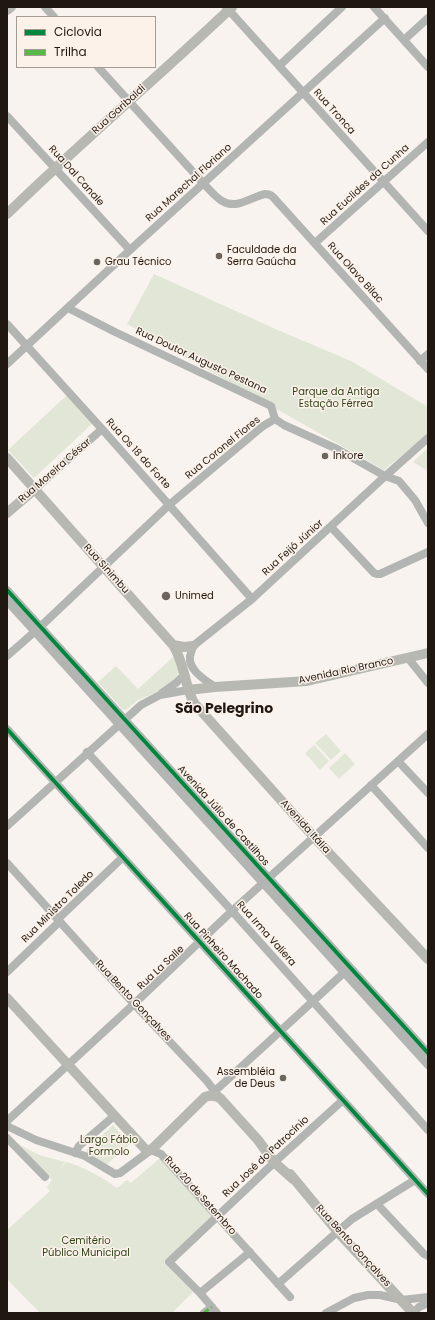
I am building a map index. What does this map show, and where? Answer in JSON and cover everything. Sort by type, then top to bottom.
[{"type":"main road","points":[[7,10],[11,7]]},
{"type":"main road","name":"Rua Garibaldi","points":[[7,214],[55,168],[130,102],[229,8]]},
{"type":"main road","name":"Rua Sinimbu","points":[[7,458],[173,645],[185,674],[188,690]]},
{"type":"main road","name":"Rua Moreira César","points":[[7,513],[35,489]]},
{"type":"main road","points":[[173,645],[193,646]]},
{"type":"main road","name":"Avenida Rio Branco","points":[[188,690],[215,686],[307,681],[428,653]]},
{"type":"main road","points":[[200,710],[199,698],[200,693],[204,688]]},
{"type":"main road","name":"Avenida Itália","points":[[188,690],[190,697],[200,710],[314,837],[428,959]]},
{"type":"main road","name":"Rua 20 de Setembro","points":[[7,998],[143,1148],[146,1150],[151,1150]]},
{"type":"main road","points":[[151,1150],[205,1097],[217,1094]]},
{"type":"main road","name":"Rua Bento Gonçalves","points":[[217,1094],[338,1232],[413,1313]]},
{"type":"street","points":[[45,7],[53,16]]},
{"type":"street","points":[[279,66],[342,7]]},
{"type":"street","name":"Rua Marechal Floriano","points":[[7,364],[303,92],[386,7]]},
{"type":"street","name":"Rua Tronca","points":[[229,8],[279,66],[428,231]]},
{"type":"street","points":[[380,13],[404,40],[427,62]]},
{"type":"street","points":[[404,40],[428,18]]},
{"type":"street","points":[[99,68],[203,183]]},
{"type":"street","name":"Rua Dal Canale","points":[[7,116],[130,250]]},
{"type":"street","name":"Rua Euclides da Cunha","points":[[315,243],[428,142]]},
{"type":"street","name":"Rua Olavo Bilac","points":[[203,183],[222,201],[229,204],[243,202],[265,194],[269,194],[274,197],[428,369]]},
{"type":"street","name":"Rua Doutor Augusto Pestana","points":[[68,308],[271,406],[275,419],[284,425],[337,449],[385,476],[399,481],[409,491],[423,512],[428,523]]},
{"type":"street","name":"Rua Os 18 do Forte","points":[[7,324],[252,599]]},
{"type":"street","points":[[420,361],[428,354]]},
{"type":"street","name":"Rua Coronel Flores","points":[[7,656],[169,505],[263,426],[275,419]]},
{"type":"street","name":"Rua Moreira César","points":[[35,489],[102,429]]},
{"type":"street","name":"Rua Feijó Júnior","points":[[193,646],[252,599],[428,438]]},
{"type":"street","points":[[331,527],[377,574],[428,552]]},
{"type":"street","name":"Avenida Júlio de Castilhos","points":[[7,590],[37,629],[389,1016],[426,1054],[428,1065]]},
{"type":"street","name":"Avenida Júlio de Castilhos","points":[[7,601],[37,629]]},
{"type":"street","points":[[193,646],[190,656],[191,663],[200,676],[215,686]]},
{"type":"street","points":[[408,658],[428,683]]},
{"type":"street","points":[[7,826],[121,721],[141,705],[160,695],[185,674]]},
{"type":"street","points":[[160,695],[188,690]]},
{"type":"street","name":"Rua Pinheiro Machado","points":[[7,728],[428,1194]]},
{"type":"street","name":"Rua La Salle","points":[[7,1121],[232,911],[428,734]]},
{"type":"street","name":"Rua Irma Valiera","points":[[87,752],[428,1130]]},
{"type":"street","points":[[398,761],[428,793]]},
{"type":"street","points":[[372,785],[428,848]]},
{"type":"street","name":"Rua Ministro Toledo","points":[[7,972],[59,920],[60,917],[123,857]]},
{"type":"street","name":"Rua Bento Gonçalves","points":[[7,863],[134,1004],[206,1080],[217,1094]]},
{"type":"street","points":[[217,1094],[281,1031],[347,970]]},
{"type":"street","points":[[205,1097],[207,1088],[206,1080]]},
{"type":"street","name":"Rua José do Patrocínio","points":[[200,1294],[169,1262],[276,1160],[343,1100]]},
{"type":"street","points":[[75,1153],[79,1146],[114,1116]]},
{"type":"street","points":[[7,1126],[36,1140],[85,1156],[115,1174],[151,1150]]},
{"type":"street","points":[[7,1138],[45,1177]]},
{"type":"street","name":"Rua 20 de Setembro","points":[[151,1150],[161,1154],[290,1297]]},
{"type":"street","points":[[278,1284],[356,1217],[415,1180]]},
{"type":"street","points":[[377,1204],[427,1256]]},
{"type":"street","points":[[204,1313],[215,1310],[200,1294],[250,1252]]},
{"type":"street","points":[[326,1313],[354,1298],[368,1295],[380,1295],[402,1300],[428,1297]]},
{"type":"street","points":[[413,1313],[419,1307],[428,1303]]},
{"type":"green space","name":"Parque da Antiga Estação Férrea","points":[[154,274],[280,331],[351,361],[428,407],[428,434],[384,470],[127,324]]},
{"type":"green space","points":[[67,395],[93,423],[34,478],[8,450]]},
{"type":"green space","points":[[428,448],[428,471],[413,462]]},
{"type":"green space","points":[[174,656],[180,670],[175,680],[160,691],[138,700],[126,710],[122,709],[98,682],[116,666],[138,689]]},
{"type":"green space","points":[[326,734],[341,751],[331,760],[315,743]]},
{"type":"green space","points":[[314,745],[329,761],[320,770],[305,753]]},
{"type":"green space","points":[[345,753],[355,764],[339,779],[329,768]]},
{"type":"green space","name":"Largo Fábio Formolo","points":[[113,1125],[130,1144],[106,1165],[94,1156],[87,1154],[86,1150]]},
{"type":"green space","name":"Cemitério Público Municipal","points":[[20,1145],[39,1155],[65,1162],[59,1171],[66,1162],[93,1173],[117,1188],[127,1180],[131,1183],[160,1158],[214,1217],[164,1263],[193,1292],[172,1313],[40,1313],[7,1279],[7,1230],[50,1191],[47,1187],[52,1180]]},
{"type":"marked path","points":[[204,1313],[212,1307]]},
{"type":"cycle path","points":[[7,590],[428,1053]]},
{"type":"cycle path","points":[[7,729],[428,1194]]},
{"type":"place","name":"Faculdade da Serra Gaúcha","points":[[219,256]]},
{"type":"place","name":"Grau Técnico","points":[[97,262]]},
{"type":"place","name":"Inkore","points":[[325,456]]},
{"type":"place","name":"Unimed","points":[[166,596]]},
{"type":"place","name":"Assembléia de Deus","points":[[283,1078]]},
{"type":"district","name":"São Pelegrino","points":[[224,709]]}]
